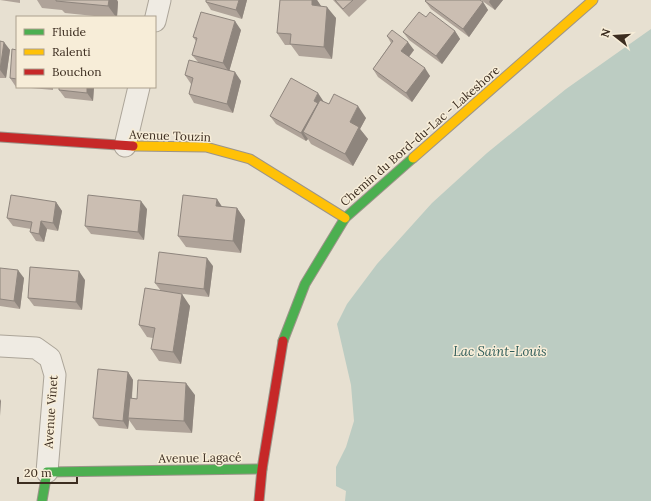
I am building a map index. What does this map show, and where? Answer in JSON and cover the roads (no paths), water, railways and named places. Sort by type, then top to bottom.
[{"type":"street","points":[[156,18],[160,0]]},
{"type":"street","name":"Chemin du Bord-du-Lac - Lakeshore","points":[[259,501],[262,469],[283,341],[305,284],[345,218],[592,0]]},
{"type":"street","points":[[125,146],[140,88]]},
{"type":"street","name":"Avenue Touzin","points":[[0,137],[125,146],[206,147],[250,159],[345,218]]},
{"type":"street","name":"Avenue Vinet","points":[[0,346],[36,348],[50,358],[55,375],[47,472]]},
{"type":"street","name":"Avenue Lagacé","points":[[47,472],[262,469]]},
{"type":"street","points":[[42,501],[47,472]]},
{"type":"water","name":"Lac Saint-Louis","points":[[651,29],[651,501],[345,501],[346,491],[336,486],[336,467],[346,447],[354,421],[351,385],[337,324],[347,304],[377,264],[432,203],[487,153],[566,89]]}]
